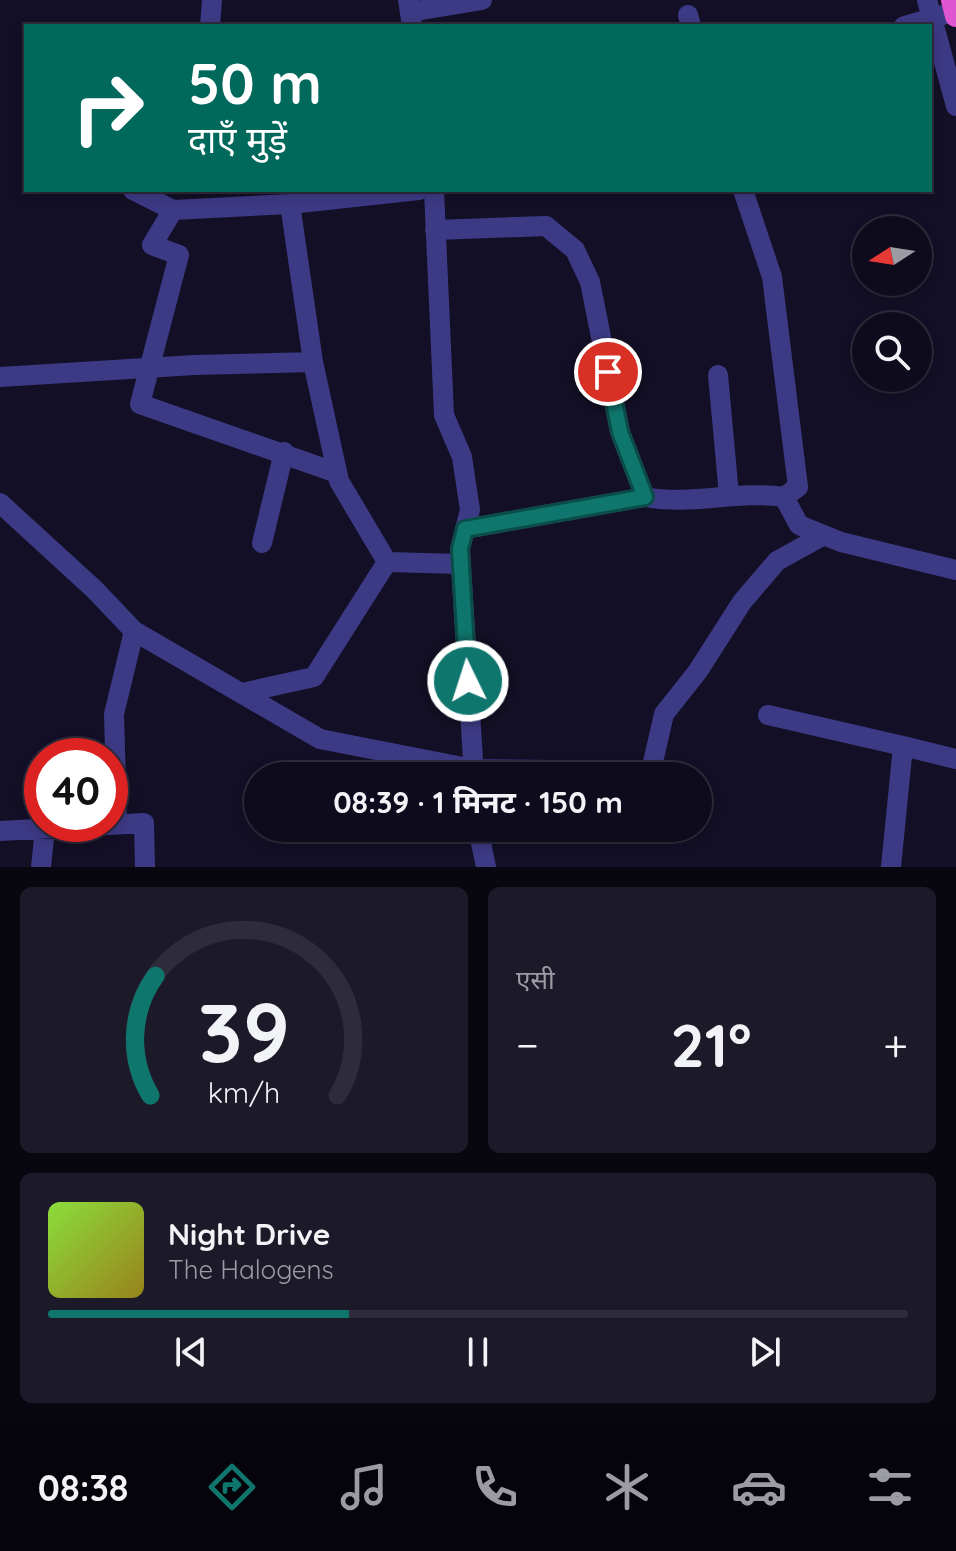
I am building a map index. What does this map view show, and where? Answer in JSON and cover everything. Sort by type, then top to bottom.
[{"type":"street","points":[[210,24],[212,0]]},
{"type":"street","points":[[410,13],[482,0]]},
{"type":"street","points":[[929,9],[956,106]]},
{"type":"street","points":[[907,24],[929,9],[954,9]]},
{"type":"street","points":[[137,192],[173,210],[290,204],[401,192]]},
{"type":"street","points":[[290,204],[305,199],[306,192]]},
{"type":"street","points":[[434,192],[444,415],[462,457],[470,510],[460,549],[473,762]]},
{"type":"street","points":[[465,529],[645,497],[662,500],[757,493],[784,497],[798,487],[772,277],[744,192]]},
{"type":"street","points":[[290,204],[313,362],[339,481],[387,562]]},
{"type":"street","points":[[173,210],[152,245],[179,255],[140,404],[337,473]]},
{"type":"street","points":[[435,230],[546,226],[575,250],[590,282],[620,432],[645,497]]},
{"type":"street","points":[[0,377],[194,365],[313,362]]},
{"type":"street","points":[[718,375],[729,495]]},
{"type":"street","points":[[262,543],[284,452]]},
{"type":"street","points":[[784,497],[799,525],[841,542],[956,570]]},
{"type":"street","points":[[0,503],[94,589],[134,631],[320,739],[427,762]]},
{"type":"street","points":[[653,762],[664,714],[698,671],[742,602],[777,561],[824,535]]},
{"type":"street","points":[[387,562],[461,564]]},
{"type":"street","points":[[242,693],[314,677],[387,562]]},
{"type":"street","points":[[115,738],[114,714],[134,631]]},
{"type":"street","points":[[768,715],[956,759]]},
{"type":"street","points":[[891,867],[903,746]]},
{"type":"street","points":[[128,824],[144,823],[145,867]]},
{"type":"street","points":[[0,830],[24,829]]},
{"type":"street","points":[[41,867],[44,842]]},
{"type":"street","points":[[481,842],[486,867]]},
{"type":"route","points":[[468,681],[460,549],[465,529],[645,497],[620,432],[608,372]]}]
